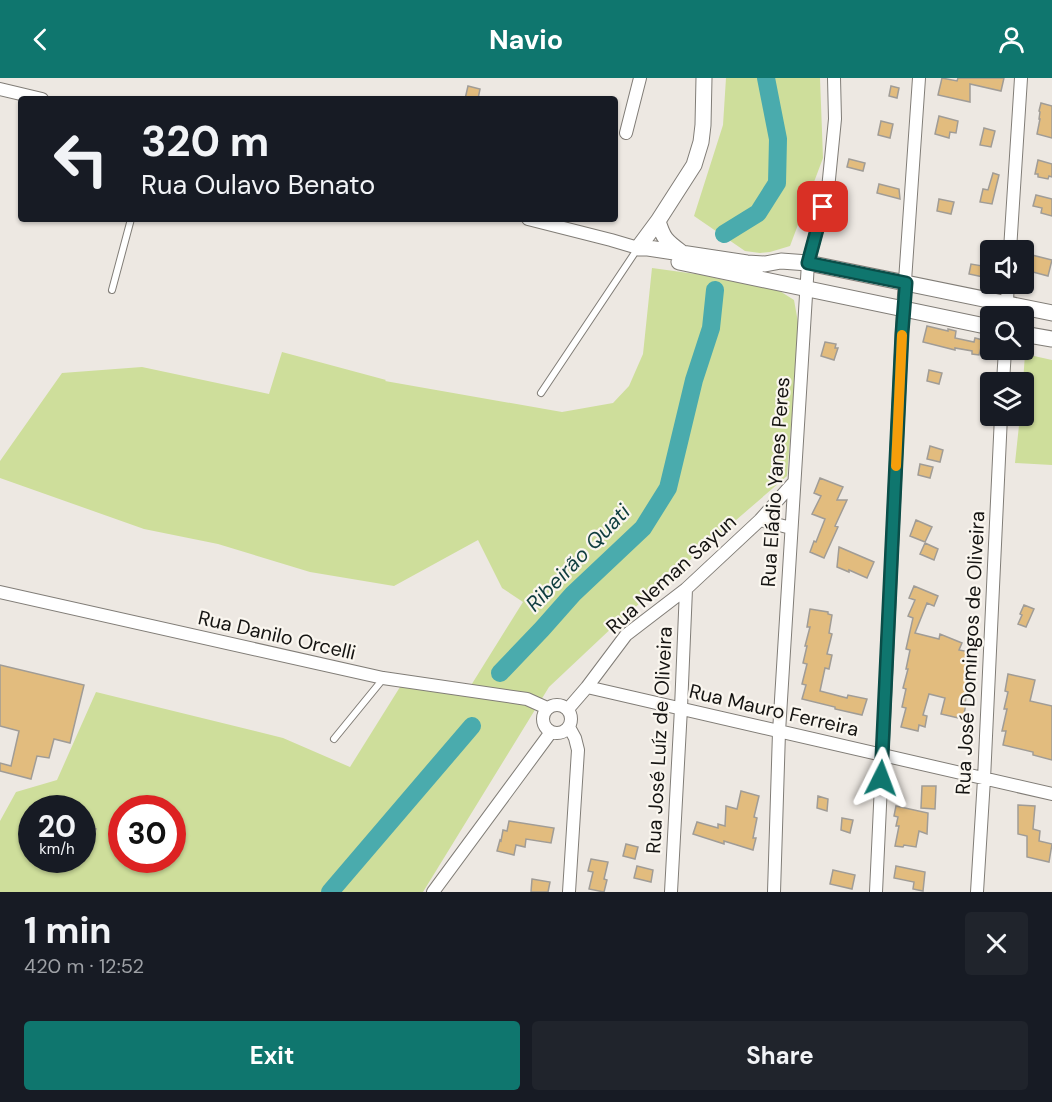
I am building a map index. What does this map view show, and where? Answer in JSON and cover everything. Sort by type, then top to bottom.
[{"type":"street","points":[[626,133],[640,78]]},
{"type":"street","points":[[638,248],[694,165],[703,125],[704,78]]},
{"type":"street","name":"Rua Eládio Yanes Peres","points":[[774,892],[779,732],[806,289],[808,263],[828,189],[835,119],[834,78]]},
{"type":"street","points":[[876,892],[903,310],[919,78]]},
{"type":"street","points":[[1011,240],[1021,78]]},
{"type":"street","points":[[0,89],[29,96]]},
{"type":"street","points":[[658,221],[662,236],[683,253]]},
{"type":"street","points":[[540,222],[638,248],[747,263],[765,264],[782,261],[808,263],[906,283],[992,306]]},
{"type":"street","points":[[638,248],[645,255],[980,325]]},
{"type":"street","points":[[1034,312],[1052,313]]},
{"type":"street","points":[[1034,336],[1052,339]]},
{"type":"street","name":"Rua José Domingos de Oliveira","points":[[976,892],[984,779],[1001,426]]},
{"type":"street","name":"Rua Neman Sayun","points":[[587,687],[626,635],[686,589],[760,520],[794,482]]},
{"type":"street","name":"Rua Neman Sayun","points":[[760,520],[791,528]]},
{"type":"street","name":"Rua José Luíz de Oliveira","points":[[671,892],[686,589]]},
{"type":"street","name":"Rua Danilo Orcelli","points":[[0,592],[383,678],[527,699],[547,708]]},
{"type":"street","points":[[568,709],[587,687]]},
{"type":"street","name":"Rua Mauro Ferreira","points":[[587,687],[1052,794]]},
{"type":"street","points":[[560,704],[568,709],[571,721],[569,727],[564,731],[551,732],[544,725],[544,712],[547,708],[560,704]]},
{"type":"street","points":[[569,727],[578,750],[569,892]]},
{"type":"street","points":[[433,892],[551,732]]},
{"type":"lane","points":[[112,290],[130,222]]},
{"type":"lane","points":[[541,393],[638,248]]},
{"type":"lane","points":[[334,739],[383,678]]},
{"type":"green space","points":[[726,78],[820,78],[823,158],[790,246],[770,252],[745,251],[694,216],[723,125]]},
{"type":"green space","points":[[652,268],[775,288],[794,300],[799,328],[787,476],[617,623],[549,687],[423,892],[0,892],[0,821],[16,792],[57,780],[96,692],[283,738],[350,767],[405,679],[465,695],[523,602],[502,588],[478,540],[394,586],[310,572],[218,544],[144,529],[0,478],[0,461],[62,373],[142,367],[269,394],[282,352],[385,381],[562,412],[613,403],[629,386],[643,354]]},
{"type":"green space","points":[[1034,356],[1052,360],[1052,465],[1015,463],[1019,426],[1034,426],[1034,372],[1024,372],[1025,360],[1034,360]]},
{"type":"building","points":[[942,78],[957,81],[958,78],[1004,78],[1001,91],[970,84],[970,102],[938,95]]},
{"type":"building","points":[[468,86],[480,89],[479,96],[466,96]]},
{"type":"building","points":[[891,86],[899,88],[897,98],[889,96]]},
{"type":"building","points":[[1041,103],[1052,106],[1052,138],[1037,134]]},
{"type":"building","points":[[939,116],[958,121],[956,133],[950,132],[949,138],[935,134]]},
{"type":"building","points":[[881,121],[893,124],[890,138],[878,135]]},
{"type":"building","points":[[984,128],[995,131],[991,147],[980,145]]},
{"type":"building","points":[[849,159],[865,163],[863,171],[847,167]]},
{"type":"building","points":[[1038,160],[1052,164],[1052,177],[1049,176],[1048,179],[1035,174]]},
{"type":"building","points":[[993,173],[999,175],[992,204],[980,202],[983,189],[988,190]]},
{"type":"building","points":[[879,184],[899,189],[900,199],[877,193]]},
{"type":"building","points":[[1036,195],[1052,199],[1052,216],[1041,213],[1042,208],[1033,206]]},
{"type":"building","points":[[939,199],[954,202],[951,214],[937,211]]},
{"type":"building","points":[[1034,256],[1052,260],[1048,276],[1034,272]]},
{"type":"building","points":[[971,264],[980,266],[980,276],[969,274]]},
{"type":"building","points":[[927,326],[948,331],[948,329],[956,331],[955,338],[974,342],[975,338],[980,339],[980,351],[979,355],[972,354],[972,351],[955,348],[955,350],[923,342]]},
{"type":"building","points":[[825,342],[836,344],[835,348],[838,348],[834,360],[821,356]]},
{"type":"building","points":[[929,370],[942,373],[939,384],[927,381]]},
{"type":"building","points":[[930,446],[943,450],[940,462],[927,459]]},
{"type":"building","points":[[920,464],[933,467],[930,478],[918,475]]},
{"type":"building","points":[[820,478],[843,487],[837,500],[847,500],[824,558],[810,552],[825,519],[812,514],[821,496],[814,493]]},
{"type":"building","points":[[916,520],[932,527],[925,542],[910,536]]},
{"type":"building","points":[[925,543],[938,549],[934,560],[920,554]]},
{"type":"building","points":[[839,547],[874,562],[867,578],[837,567]]},
{"type":"building","points":[[914,586],[938,596],[934,606],[927,603],[915,633],[939,639],[940,634],[962,643],[959,650],[977,656],[975,665],[970,664],[966,682],[969,683],[963,719],[941,714],[945,698],[929,694],[923,715],[927,716],[925,727],[919,725],[918,731],[901,727],[906,708],[902,707],[906,689],[903,688],[910,650],[906,649],[913,618],[908,616],[915,600],[909,598]]},
{"type":"building","points":[[1024,605],[1034,609],[1026,627],[1018,624]]},
{"type":"building","points":[[810,609],[828,612],[832,615],[829,633],[832,634],[827,654],[832,655],[829,669],[825,668],[820,691],[847,698],[848,695],[867,699],[862,715],[802,699],[806,685],[802,684],[807,664],[803,663],[810,627],[807,627]]},
{"type":"building","points":[[0,665],[84,685],[70,743],[54,739],[49,758],[37,756],[31,779],[0,771],[0,763],[11,766],[19,731],[0,726]]},
{"type":"building","points":[[1008,674],[1035,680],[1030,701],[1052,706],[1052,760],[1033,755],[1033,752],[1003,745],[1006,731],[1002,731],[1007,709],[1004,709],[1008,692],[1005,691]]},
{"type":"building","points":[[922,786],[936,786],[935,809],[921,808]]},
{"type":"building","points":[[741,791],[759,796],[754,817],[757,818],[753,850],[693,834],[697,822],[718,828],[718,824],[725,826],[726,806],[737,809]]},
{"type":"building","points":[[818,796],[828,799],[827,811],[817,808]]},
{"type":"building","points":[[1018,805],[1035,806],[1033,829],[1040,831],[1039,841],[1052,844],[1049,862],[1027,857],[1027,836],[1018,834]]},
{"type":"building","points":[[896,806],[928,813],[927,834],[919,831],[916,847],[895,846],[899,826],[896,826],[898,817],[894,816]]},
{"type":"building","points":[[842,818],[853,820],[850,833],[841,830]]},
{"type":"building","points":[[509,821],[554,828],[551,843],[526,839],[525,847],[516,845],[514,855],[497,851],[503,830],[507,831]]},
{"type":"building","points":[[626,844],[638,847],[635,859],[623,856]]},
{"type":"building","points":[[591,859],[608,862],[604,892],[589,889],[593,872],[588,871]]},
{"type":"building","points":[[637,866],[653,870],[651,882],[634,878]]},
{"type":"building","points":[[896,866],[925,872],[923,891],[913,889],[914,882],[894,878]]},
{"type":"building","points":[[833,870],[855,875],[852,889],[830,884]]},
{"type":"building","points":[[532,879],[550,882],[548,892],[531,892]]},
{"type":"waterway","name":"Ribeirão Quati","points":[[724,234],[758,213],[777,183],[778,139],[766,78]]},
{"type":"waterway","name":"Ribeirão Quati","points":[[500,673],[573,594],[643,528],[668,488],[694,380],[711,328],[715,290]]},
{"type":"waterway","name":"Ribeirão Quati","points":[[330,892],[472,726]]},
{"type":"slow traffic","points":[[896,466],[902,335]]},
{"type":"route","points":[[823,207],[808,263],[906,283],[881,778]]}]
